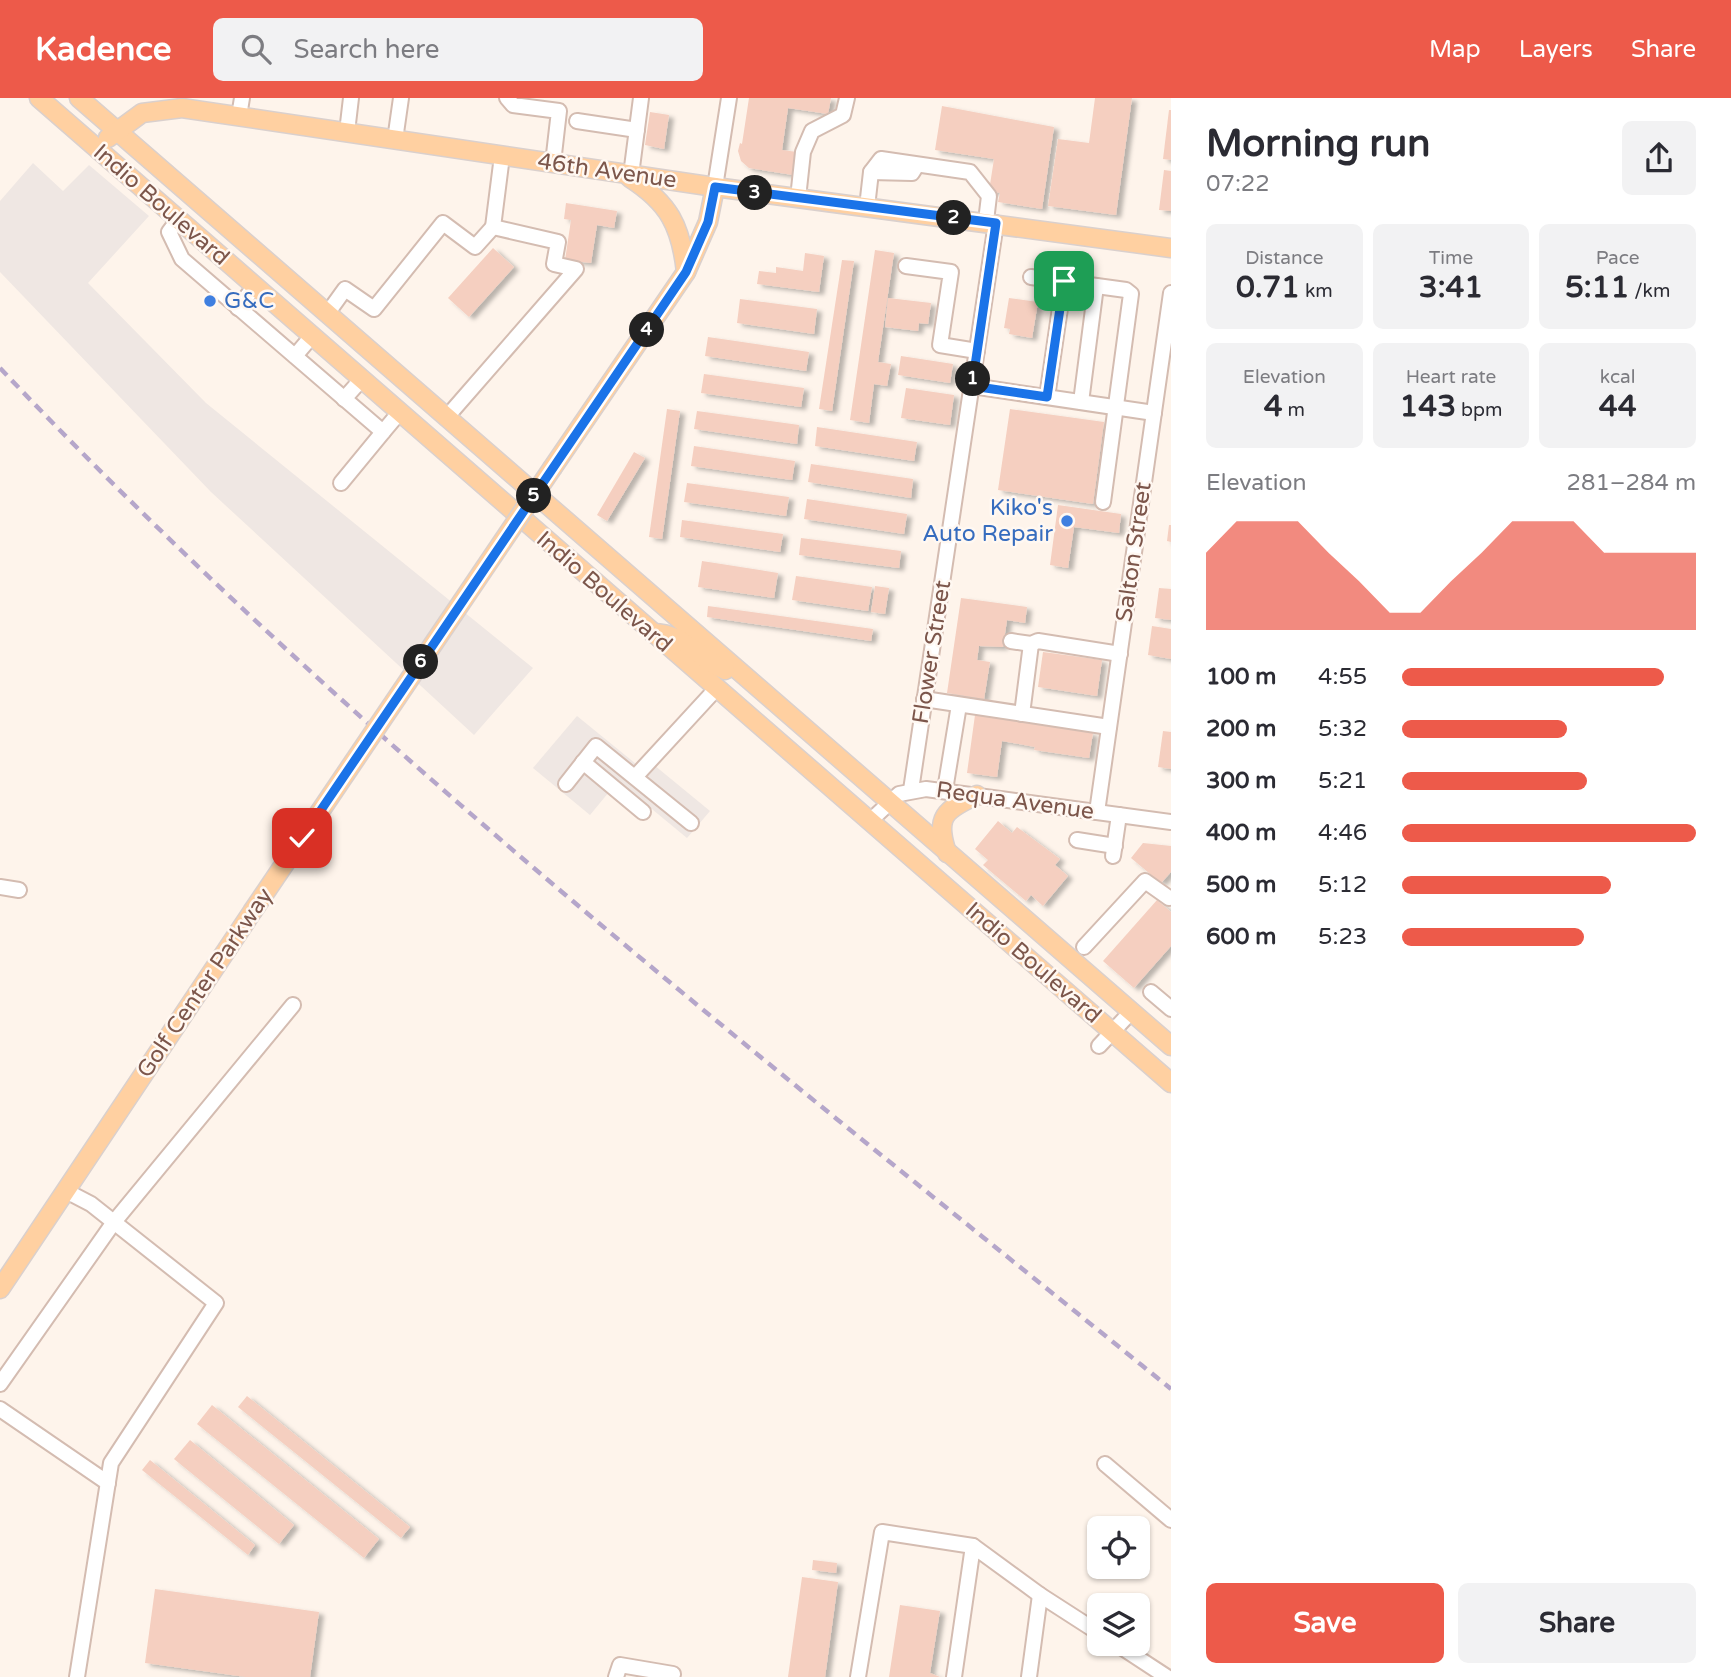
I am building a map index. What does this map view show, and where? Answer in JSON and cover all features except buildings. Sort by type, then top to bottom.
[{"type":"main road","name":"Indio Boulevard","points":[[39,98],[1171,1083]]},
{"type":"main road","name":"Indio Boulevard","points":[[79,98],[1171,1046]]},
{"type":"main road","name":"46th Avenue","points":[[96,148],[136,116],[160,109],[240,107],[347,132],[502,156],[1171,248]]},
{"type":"main road","points":[[628,175],[657,195],[670,215],[680,239],[686,272]]},
{"type":"main road","name":"Golf Center Parkway","points":[[0,1289],[686,272],[708,222],[715,187]]},
{"type":"main road","points":[[651,632],[679,638],[711,664],[751,682]]},
{"type":"main road","points":[[947,853],[942,836],[943,818],[954,805],[977,795]]},
{"type":"street","points":[[347,132],[352,98]]},
{"type":"street","points":[[395,139],[401,98]]},
{"type":"street","points":[[508,98],[513,105],[559,111],[553,163]]},
{"type":"street","name":"Golf Center Parkway","points":[[715,187],[729,98]]},
{"type":"street","points":[[798,198],[803,152],[812,131],[843,115],[847,98]]},
{"type":"street","points":[[628,175],[637,130],[638,99]]},
{"type":"street","points":[[577,121],[637,130]]},
{"type":"street","points":[[327,314],[345,289],[373,309],[443,223],[475,247],[493,227],[502,156]]},
{"type":"street","name":"Flower Street","points":[[867,207],[871,172],[912,173],[917,165],[970,172],[989,195],[991,222],[977,351],[911,790]]},
{"type":"street","points":[[178,220],[169,232],[182,259],[383,432]]},
{"type":"street","points":[[446,418],[576,269],[554,264],[558,242],[493,227]]},
{"type":"street","points":[[906,266],[951,272],[940,345],[977,351]]},
{"type":"street","points":[[1031,277],[1126,290],[1131,294],[1103,502]]},
{"type":"street","points":[[1047,397],[1064,281]]},
{"type":"street","points":[[1081,402],[1096,286]]},
{"type":"street","points":[[238,307],[254,287]]},
{"type":"street","name":"Salton Street","points":[[1097,812],[1171,293]]},
{"type":"street","points":[[295,356],[312,336]]},
{"type":"street","points":[[344,399],[361,380]]},
{"type":"street","points":[[972,386],[1154,413]]},
{"type":"street","points":[[341,483],[399,413]]},
{"type":"street","points":[[1011,642],[1031,644],[1038,641],[1120,654]]},
{"type":"street","points":[[1022,714],[1031,644]]},
{"type":"street","points":[[635,777],[716,689]]},
{"type":"street","points":[[924,699],[1109,727]]},
{"type":"street","points":[[945,790],[959,705]]},
{"type":"street","points":[[566,784],[596,746],[691,822]]},
{"type":"street","points":[[583,762],[643,812]]},
{"type":"street","name":"Requa Avenue","points":[[870,821],[903,792],[945,790],[1171,822]]},
{"type":"street","points":[[1077,840],[1114,851],[1119,815]]},
{"type":"street","points":[[1084,947],[1145,881],[1170,898]]},
{"type":"street","points":[[0,887],[19,890]]},
{"type":"street","points":[[1151,992],[1171,1009]]},
{"type":"street","points":[[0,1384],[114,1223],[292,1005]]},
{"type":"street","points":[[1099,1046],[1131,1012]]},
{"type":"street","points":[[66,1191],[91,1204],[216,1303],[111,1463],[77,1677]]},
{"type":"street","points":[[0,1409],[108,1483]]},
{"type":"street","points":[[1105,1464],[1171,1520]]},
{"type":"street","points":[[858,1677],[881,1532],[973,1546],[1087,1625]]},
{"type":"street","points":[[954,1677],[973,1546]]},
{"type":"street","points":[[1029,1677],[1040,1595]]},
{"type":"street","points":[[1135,1656],[1167,1677]]},
{"type":"street","points":[[617,1677],[620,1665],[673,1674],[672,1677]]},
{"type":"shaded area","points":[[33,163],[63,191],[89,165],[149,216],[88,283],[206,403],[533,668],[474,735],[211,492],[0,272],[0,201]]},
{"type":"shaded area","points":[[577,716],[636,764],[643,756],[710,811],[687,838],[618,781],[590,815],[533,768]]},
{"type":"railway","points":[[0,368],[136,507],[277,641],[421,771],[718,1022],[1171,1389]]},
{"type":"place","name":"G&C","points":[[210,301]]},
{"type":"place","name":"Kiko's Auto Repair","points":[[1067,521]]},
{"type":"route","points":[[302,838],[686,272],[699,249],[715,187],[996,223],[972,386],[1047,397],[1064,281]]}]
